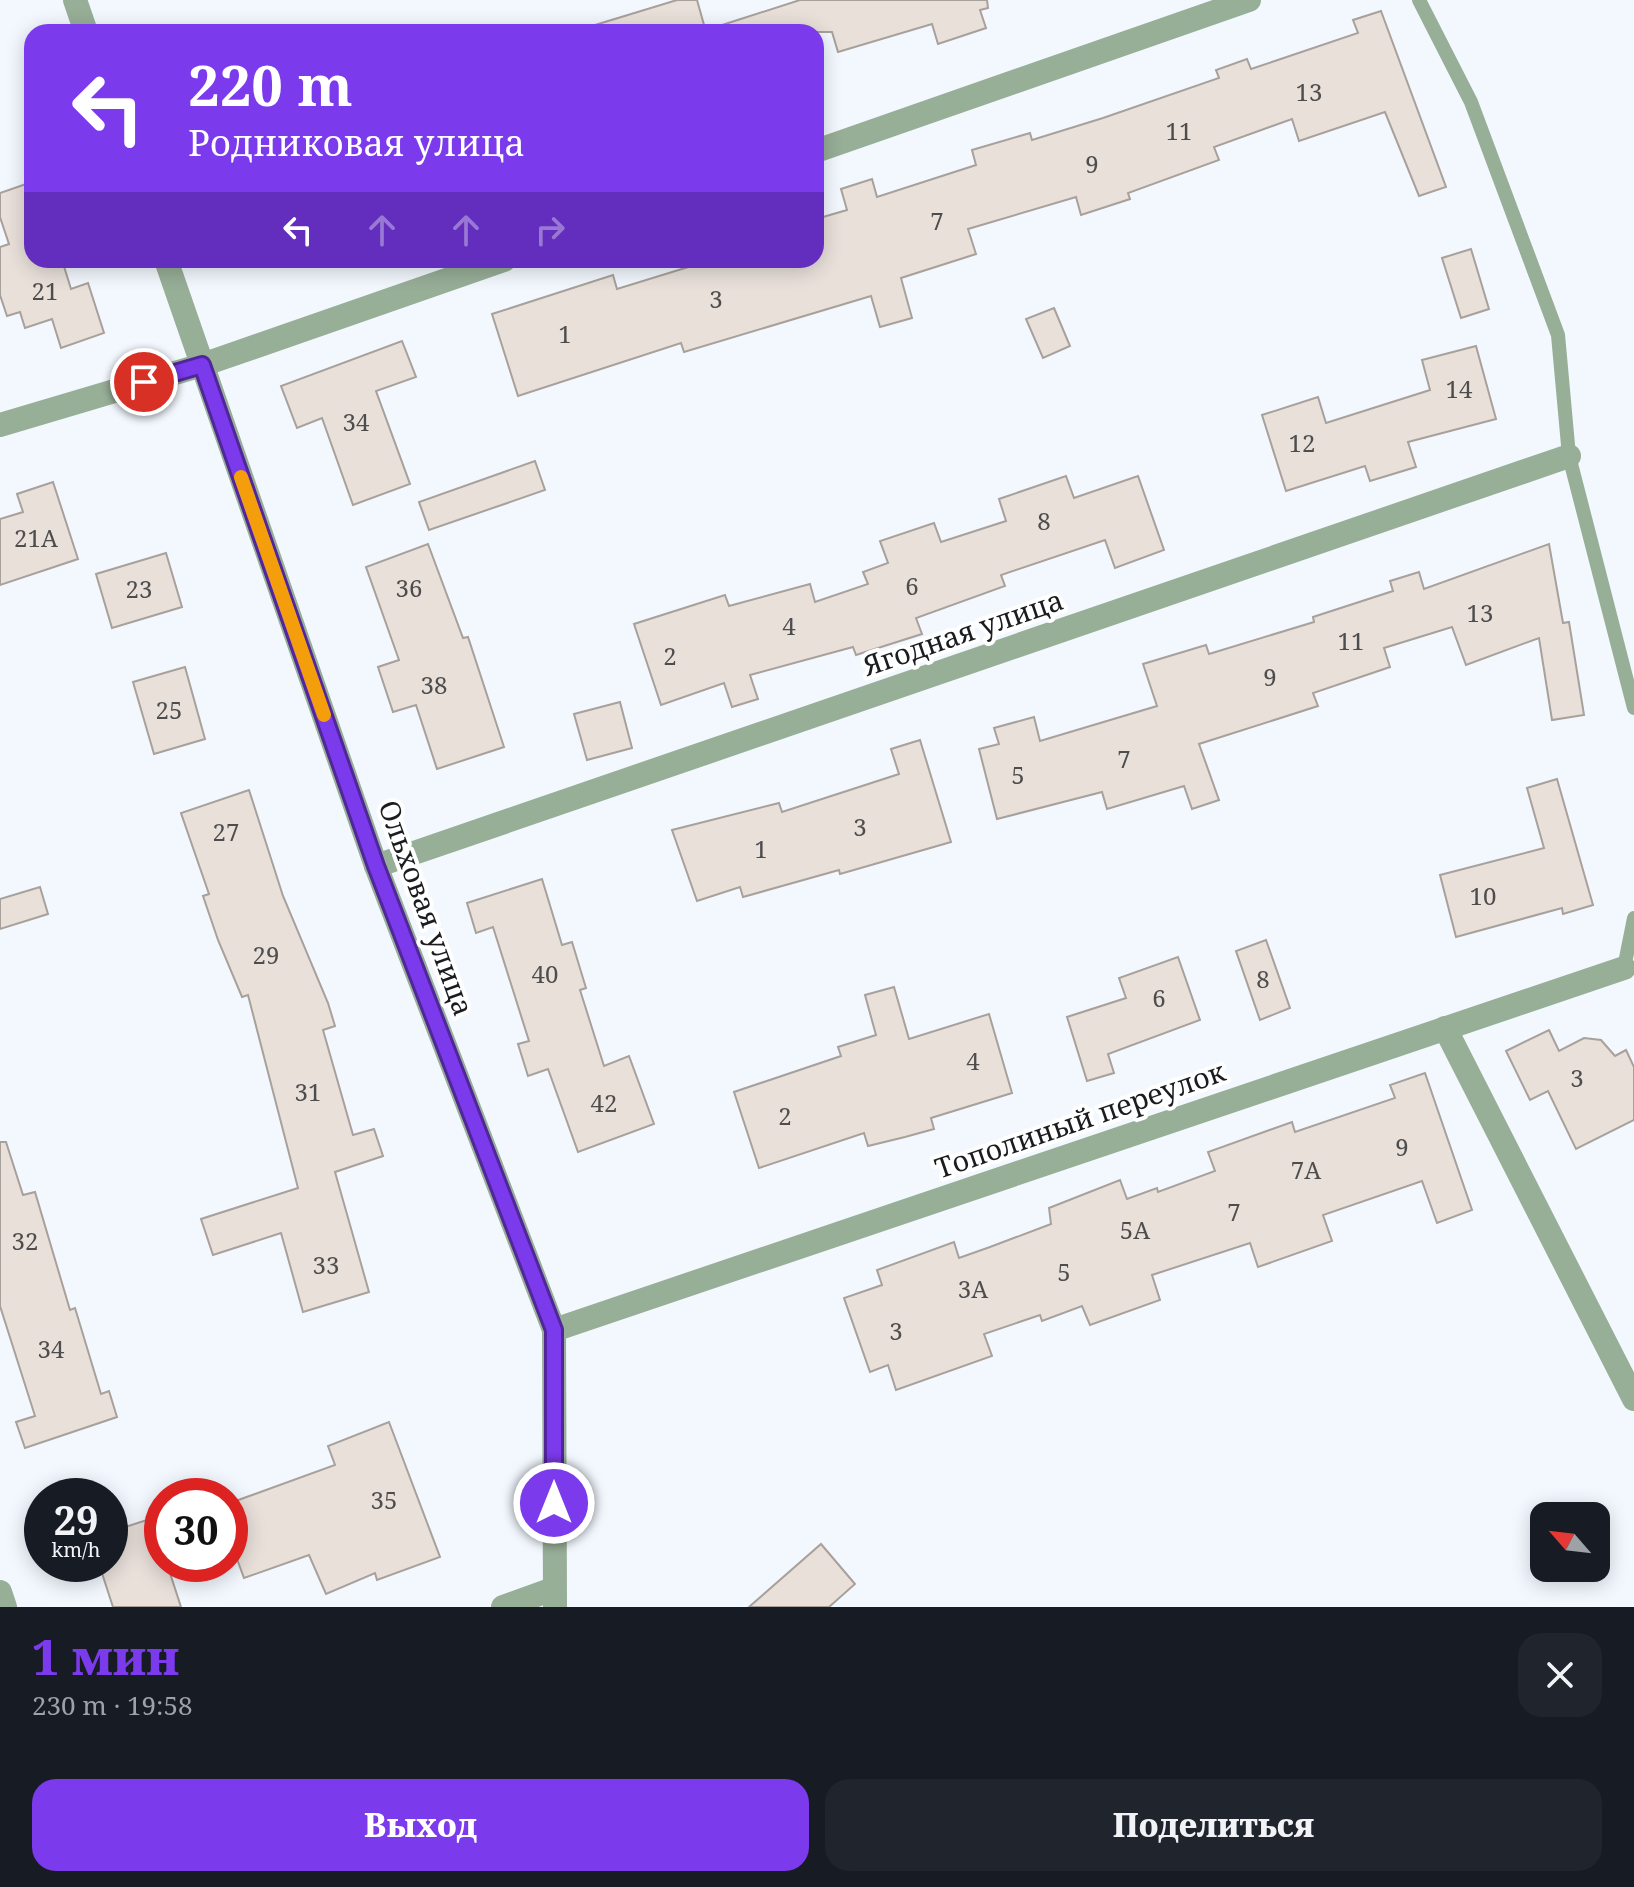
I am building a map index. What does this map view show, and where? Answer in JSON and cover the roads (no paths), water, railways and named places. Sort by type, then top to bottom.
[{"type":"street","points":[[75,0],[83,24]]},
{"type":"street","points":[[824,148],[1249,0]]},
{"type":"street","name":"Ольховая улица","points":[[169,268],[376,866],[554,1330],[554,1598]]},
{"type":"street","points":[[0,425],[202,365],[481,268]]},
{"type":"street","name":"Ягодная улица","points":[[376,866],[1569,456]]},
{"type":"street","name":"Тополиный переулок","points":[[554,1330],[1624,968]]},
{"type":"street","points":[[1445,1028],[1634,1399]]},
{"type":"street","points":[[0,1592],[5,1607]]},
{"type":"street","points":[[503,1607],[554,1598]]},
{"type":"lane","points":[[1419,0],[1471,102],[1558,335],[1569,456],[1634,708]]},
{"type":"lane","points":[[1624,968],[1634,918]]}]
